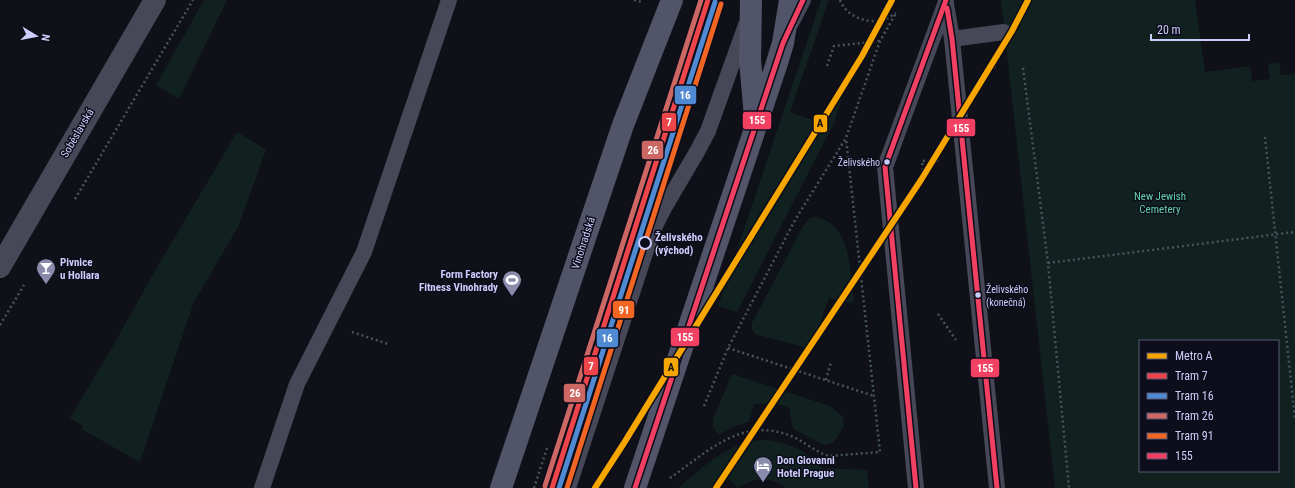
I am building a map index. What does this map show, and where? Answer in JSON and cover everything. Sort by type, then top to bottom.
[{"type":"main road","name":"Vinohradská","points":[[501,488],[623,125],[672,0]]},
{"type":"main road","points":[[635,488],[783,43],[790,0]]},
{"type":"main road","points":[[751,3],[750,60],[756,125]]},
{"type":"street","name":"Soběslavská","points":[[0,267],[155,0]]},
{"type":"lane","points":[[262,488],[297,384],[364,252],[449,0]]},
{"type":"lane","points":[[783,43],[802,0]]},
{"type":"lane","points":[[946,1],[952,39],[997,488]]},
{"type":"lane","points":[[916,488],[885,167],[946,1]]},
{"type":"lane","points":[[568,488],[652,232],[708,131],[746,27],[751,3]]},
{"type":"lane","points":[[952,39],[1004,32]]},
{"type":"path","points":[[72,203],[193,0]]},
{"type":"path","points":[[704,406],[728,348],[795,220],[846,138],[880,41],[896,13],[886,19],[873,22],[861,19],[850,13],[840,0]]},
{"type":"path","points":[[827,66],[834,46],[880,41]]},
{"type":"path","points":[[1023,68],[1048,262],[1069,488]]},
{"type":"path","points":[[670,478],[725,440],[746,432],[780,432],[793,436],[822,454],[829,456],[880,452],[846,138]]},
{"type":"path","points":[[1265,138],[1295,419]]},
{"type":"path","points":[[1048,262],[1295,232]]},
{"type":"path","points":[[0,325],[24,285]]},
{"type":"path","points":[[332,314],[339,328],[388,344]]},
{"type":"path","points":[[938,314],[957,342]]},
{"type":"path","points":[[728,348],[874,396]]},
{"type":"path","points":[[826,380],[831,362]]},
{"type":"green space","points":[[204,0],[227,0],[179,99],[156,85]]},
{"type":"green space","points":[[821,0],[829,0],[790,112],[827,125],[842,84],[846,86],[834,123],[737,312],[718,306]]},
{"type":"green space","name":"New Jewish Cemetery","points":[[1001,0],[1195,0],[1205,72],[1250,66],[1252,81],[1270,79],[1268,64],[1279,62],[1281,75],[1295,74],[1295,488],[1055,488]]},
{"type":"green space","points":[[237,132],[266,150],[238,227],[194,302],[140,462],[81,429],[83,426],[70,418]]},
{"type":"green space","points":[[815,217],[827,221],[836,228],[843,238],[850,264],[854,302],[850,303],[829,298],[811,349],[755,334],[752,330],[752,323],[803,226],[810,218]]},
{"type":"green space","points":[[732,374],[830,406],[843,417],[844,426],[833,443],[824,445],[793,429],[789,407],[763,403],[754,404],[749,422],[733,427],[719,435],[713,428],[713,419]]},
{"type":"green space","points":[[765,440],[790,445],[816,461],[822,468],[867,470],[869,488],[786,488],[774,481],[762,479],[745,484],[738,488],[729,479],[718,488],[678,488],[708,463],[728,450],[752,441]]},
{"type":"metro line","name":"A","points":[[595,488],[862,56],[892,0]]},
{"type":"metro line","name":"A","points":[[716,488],[921,180],[1012,31],[1028,0]]},
{"type":"tram line","name":"26","points":[[545,486],[701,0]]},
{"type":"tram line","name":"7","points":[[552,488],[708,0]]},
{"type":"tram line","name":"16","points":[[559,488],[715,2]]},
{"type":"tram line","name":"91","points":[[567,488],[721,4]]},
{"type":"transit line","name":"155","points":[[635,488],[783,43],[803,0]]},
{"type":"transit line","name":"155","points":[[916,488],[885,167],[946,0]]},
{"type":"transit line","name":"155","points":[[947,8],[952,39],[997,488]]},
{"type":"place","name":"Želivského","points":[[887,162]]},
{"type":"place","name":"Želivského (východ)","points":[[645,243]]},
{"type":"place","name":"Pivnice u Hollara","points":[[46,285]]},
{"type":"place","name":"Želivského (konečná)","points":[[978,295]]},
{"type":"place","name":"Form Factory Fitness Vinohrady","points":[[512,297]]},
{"type":"place","name":"Don Giovanni Hotel Prague","points":[[763,483]]}]
